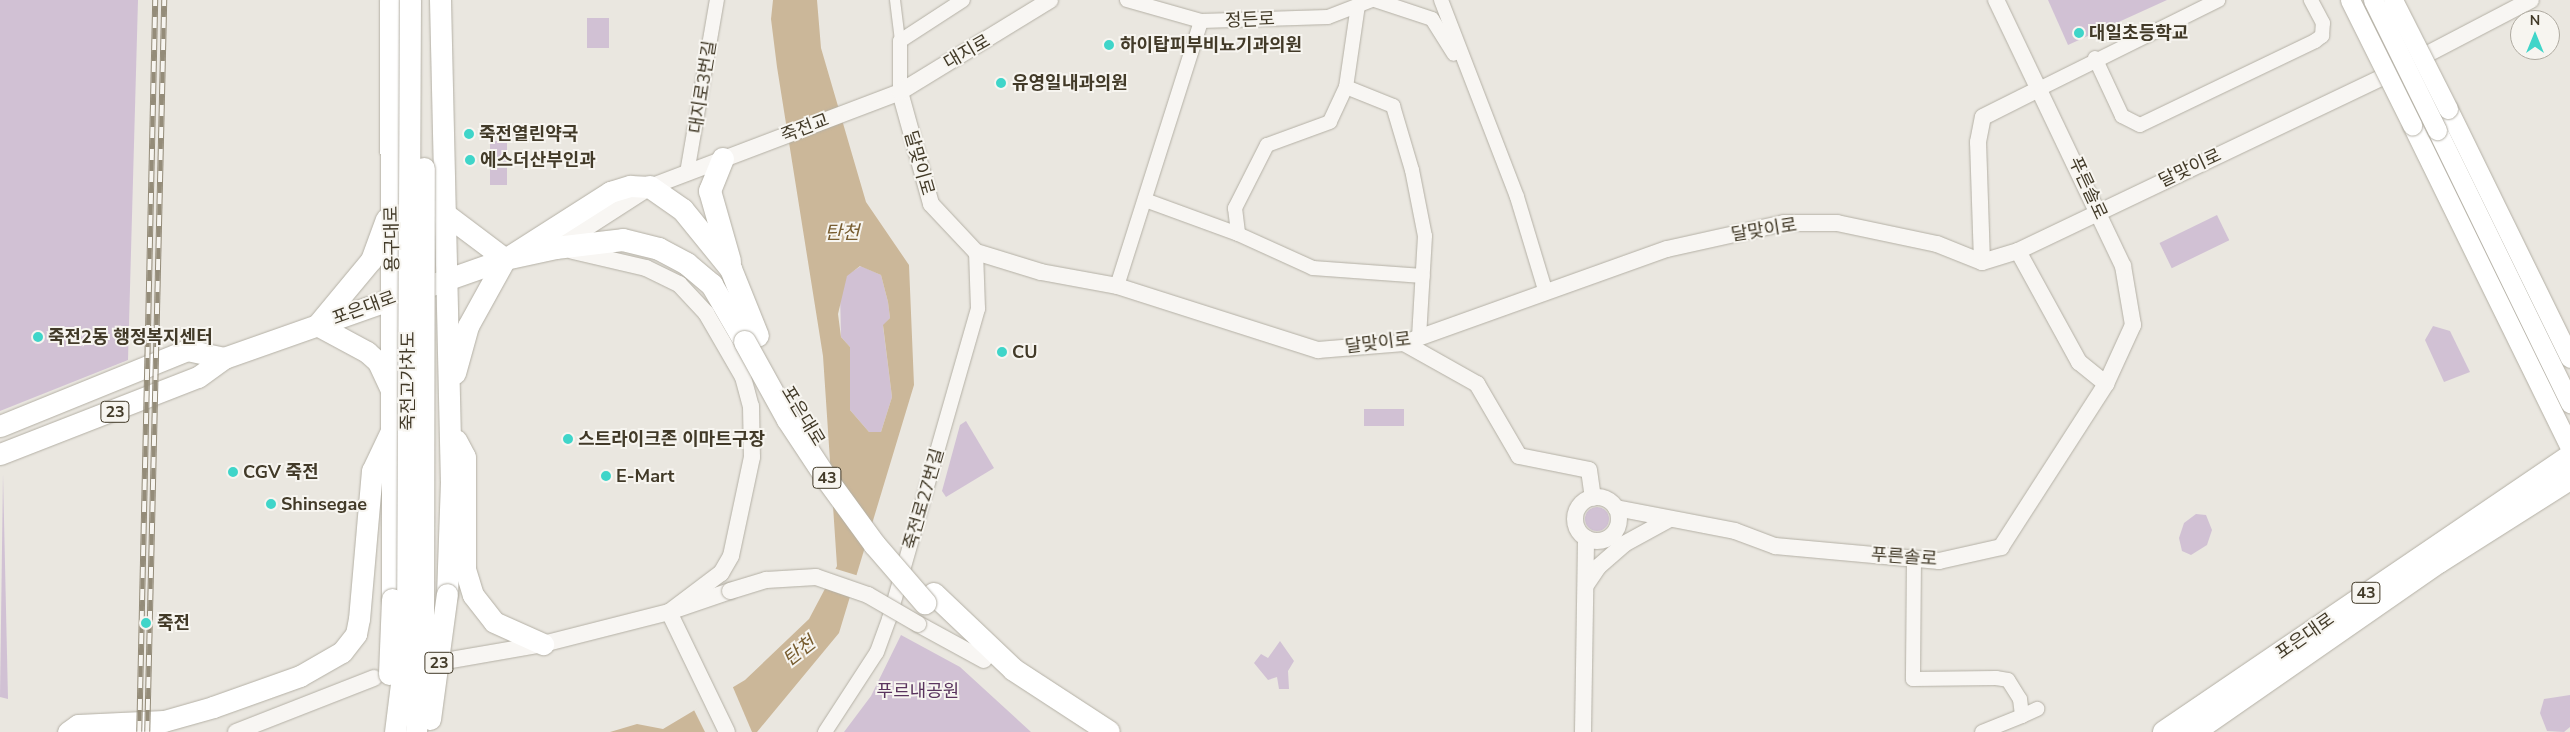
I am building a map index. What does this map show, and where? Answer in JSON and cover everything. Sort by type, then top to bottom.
[{"type":"highway","points":[[726,158],[710,192],[732,270]]},
{"type":"highway","name":"포은대로","points":[[650,187],[670,196],[732,270],[752,339]]},
{"type":"highway","name":"포은대로","points":[[556,248],[623,240],[659,249],[687,264],[712,285],[752,339],[840,475],[930,599],[984,660],[1010,682],[1085,732]]},
{"type":"highway","name":"포은대로","points":[[2164,732],[2570,456]]},
{"type":"highway","name":"포은대로","points":[[2194,732],[2438,562],[2570,479]]},
{"type":"highway","name":"포은대로","points":[[930,599],[1014,670],[1109,732]]},
{"type":"main road","name":"용구대로","points":[[386,732],[392,599],[394,426],[390,0]]},
{"type":"main road","name":"죽전고가차도","points":[[395,732],[407,635],[410,0]]},
{"type":"main road","name":"죽전고가차도","points":[[416,732],[423,637],[424,0]]},
{"type":"main road","points":[[440,0],[445,280]]},
{"type":"main road","points":[[2350,0],[2570,447]]},
{"type":"main road","points":[[2373,0],[2570,403]]},
{"type":"main road","points":[[2393,0],[2570,358]]},
{"type":"main road","name":"포은대로","points":[[505,259],[610,192],[630,186],[650,187]]},
{"type":"main road","points":[[392,199],[371,260],[317,325],[378,362],[394,400]]},
{"type":"main road","points":[[444,213],[505,259],[458,352],[450,420],[465,457],[465,569],[473,595],[494,622],[543,644]]},
{"type":"main road","name":"포은대로","points":[[0,454],[198,377],[224,358],[505,259],[556,248]]},
{"type":"main road","name":"23","points":[[428,732],[447,594],[450,420],[446,370],[445,280]]},
{"type":"main road","name":"23","points":[[0,426],[187,350],[224,358]]},
{"type":"main road","points":[[394,379],[418,360],[430,360],[446,370]]},
{"type":"main road","points":[[68,732],[78,725],[164,721],[213,707],[300,676],[342,652],[356,634],[359,619],[372,471],[394,426]]},
{"type":"street","name":"대지로3번길","points":[[687,173],[717,0]]},
{"type":"street","points":[[895,0],[900,41],[900,92]]},
{"type":"street","points":[[900,41],[963,0]]},
{"type":"street","name":"대지로","points":[[882,99],[900,92],[1050,0]]},
{"type":"street","name":"정든로","points":[[1127,0],[1201,21],[1328,17],[1373,0]]},
{"type":"street","points":[[1373,0],[1432,19],[1469,78]]},
{"type":"street","points":[[1441,0],[1469,78],[1516,197],[1545,290]]},
{"type":"street","name":"푸른솔로","points":[[1616,508],[1735,532],[1775,546],[1939,561],[2001,547],[2106,384],[2133,325],[2123,266],[2041,88],[1996,0]]},
{"type":"street","points":[[1982,262],[1978,142],[1983,117],[2095,58],[2218,0]]},
{"type":"street","points":[[2095,58],[2122,116],[2140,125],[2316,41],[2322,36],[2323,23],[2311,0]]},
{"type":"street","name":"달맞이로","points":[[900,92],[931,204],[976,252],[1041,272],[1117,286],[1318,350],[1411,341],[1545,290],[1667,249],[1784,223],[1837,223],[1937,244],[1982,262],[2018,251],[2397,70],[2531,0]]},
{"type":"street","points":[[1238,234],[1235,208],[1267,145],[1330,122],[1346,87],[1358,5]]},
{"type":"street","points":[[1117,286],[1201,21]]},
{"type":"street","points":[[1346,87],[1393,106],[1425,236],[1423,276],[1411,341],[1477,384],[1519,456],[1588,470],[1593,498]]},
{"type":"street","name":"죽전교","points":[[726,158],[882,99]]},
{"type":"street","points":[[556,248],[650,187],[726,158]]},
{"type":"street","points":[[1145,200],[1238,234],[1314,268],[1423,276]]},
{"type":"street","points":[[556,248],[646,268],[679,284],[706,313],[744,377],[751,406],[752,457],[731,556],[721,574],[669,612]]},
{"type":"street","points":[[2018,251],[2079,362],[2106,384]]},
{"type":"street","name":"죽전로27번길","points":[[825,732],[877,652],[889,619],[978,309],[976,252]]},
{"type":"street","points":[[1586,538],[1601,541],[1616,532],[1616,508],[1610,502],[1593,498]]},
{"type":"street","points":[[1583,732],[1586,538],[1576,516],[1593,498]]},
{"type":"street","points":[[1585,586],[1598,567],[1624,544],[1668,520]]},
{"type":"street","points":[[1914,559],[1913,679],[2008,680],[2020,699],[2022,716]]},
{"type":"street","points":[[451,660],[543,644],[669,612],[766,580],[816,577],[868,595],[984,660]]},
{"type":"street","points":[[669,612],[676,634],[727,732]]},
{"type":"street","points":[[236,732],[374,678]]},
{"type":"street","points":[[1982,732],[2037,709]]},
{"type":"green space","points":[[0,0],[138,0],[128,360],[0,411]]},
{"type":"green space","points":[[2048,0],[2167,0],[2068,45]]},
{"type":"green space","points":[[587,18],[609,18],[609,48],[587,48]]},
{"type":"green space","points":[[490,141],[507,141],[507,185],[490,185]]},
{"type":"green space","points":[[2217,215],[2229,240],[2172,268],[2159,243]]},
{"type":"green space","points":[[861,266],[881,275],[890,318],[883,326],[892,397],[881,432],[869,432],[850,410],[850,347],[841,337],[840,293],[847,275]]},
{"type":"green space","points":[[2433,326],[2450,331],[2470,372],[2444,382],[2425,340]]},
{"type":"green space","points":[[1364,409],[1404,409],[1404,426],[1364,426]]},
{"type":"green space","points":[[966,421],[994,468],[946,497],[942,491],[960,425]]},
{"type":"green space","points":[[3,474],[8,699],[0,697]]},
{"type":"green space","points":[[1597,507],[1602,508],[1608,514],[1608,524],[1602,530],[1597,531],[1592,530],[1586,524],[1585,519],[1586,514],[1592,508]]},
{"type":"green space","points":[[2196,514],[2206,515],[2212,530],[2207,545],[2191,555],[2182,551],[2179,538],[2184,523]]},
{"type":"green space","name":"푸르내공원","points":[[901,635],[960,667],[1031,732],[844,732],[871,696]]},
{"type":"green space","points":[[1280,641],[1294,661],[1288,671],[1289,689],[1279,689],[1277,677],[1268,680],[1254,663],[1261,654],[1268,658]]},
{"type":"green space","points":[[2570,695],[2570,727],[2564,732],[2547,731],[2540,713],[2544,699]]},
{"type":"water","name":"탄천","points":[[773,0],[817,0],[821,48],[866,202],[909,265],[914,385],[839,633],[757,732],[610,732],[637,724],[663,729],[745,680],[809,619],[837,566],[823,356],[771,19]],"holes":[[[860,266],[881,275],[890,318],[883,325],[892,397],[881,432],[869,432],[850,410],[850,347],[841,337],[838,314],[847,276]]]},
{"type":"pier","points":[[833,568],[859,576],[854,594],[825,584]]},
{"type":"pier","points":[[732,685],[752,732],[705,732],[694,710]]},
{"type":"railway","points":[[139,732],[155,0]]},
{"type":"railway","points":[[147,732],[164,0]]},
{"type":"place","name":"대일초등학교","points":[[2079,33]]},
{"type":"place","name":"하이탑피부비뇨기과의원","points":[[1109,45]]},
{"type":"place","name":"유영일내과의원","points":[[1001,83]]},
{"type":"place","name":"죽전열린약국","points":[[469,134]]},
{"type":"place","name":"에스더산부인과","points":[[470,160]]},
{"type":"place","name":"죽전2동 행정복지센터","points":[[38,337]]},
{"type":"place","name":"CU","points":[[1002,352]]},
{"type":"place","name":"스트라이크존 이마트구장","points":[[568,439]]},
{"type":"place","name":"CGV 죽전","points":[[233,472]]},
{"type":"place","name":"E-Mart","points":[[606,476]]},
{"type":"place","name":"Shinsegae","points":[[271,504]]},
{"type":"place","name":"죽전","points":[[146,623]]}]
